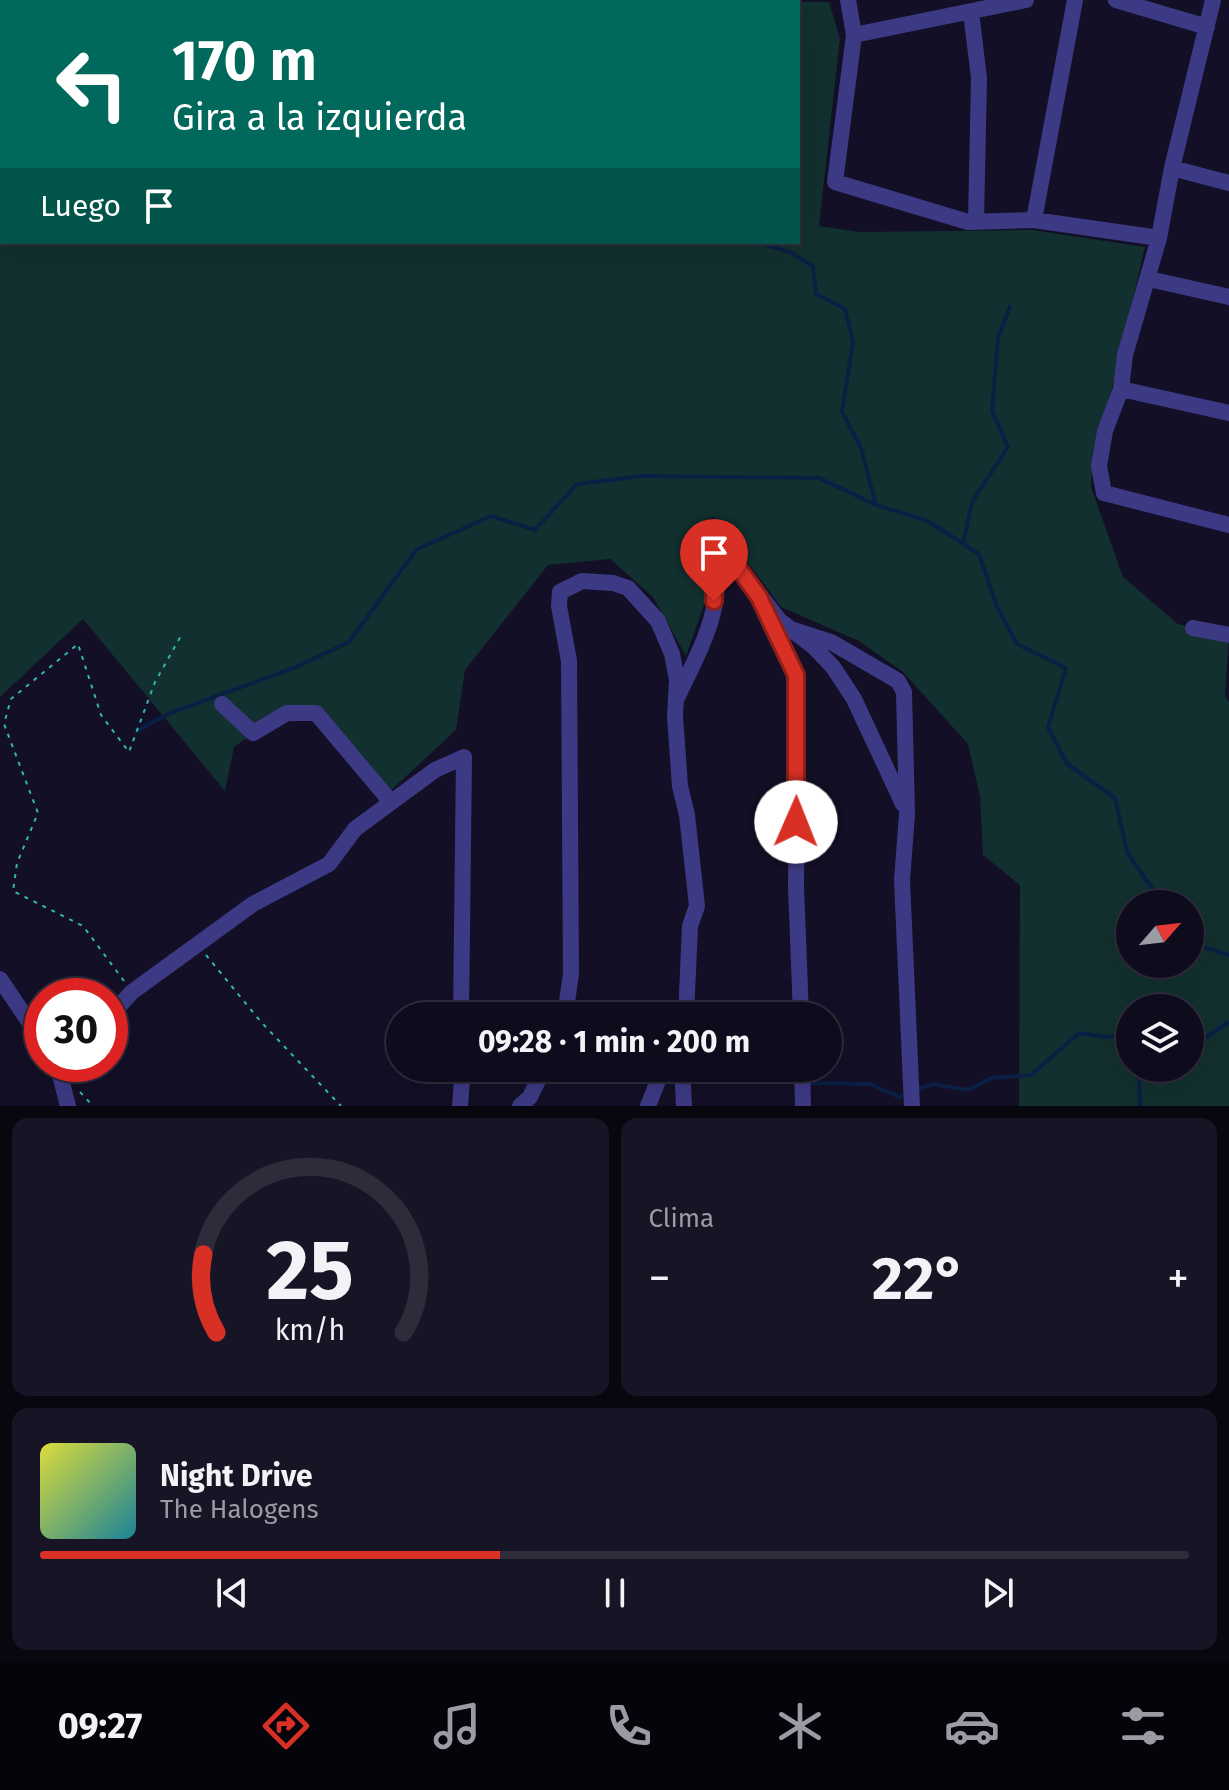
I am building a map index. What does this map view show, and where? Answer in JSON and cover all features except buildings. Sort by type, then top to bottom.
[{"type":"street","points":[[848,0],[854,35],[835,182],[976,222],[1034,220],[1159,238]]},
{"type":"street","points":[[854,35],[1026,0]]},
{"type":"street","points":[[1034,220],[1075,0]]},
{"type":"street","points":[[1116,0],[1207,27]]},
{"type":"street","points":[[1213,0],[1172,168],[1149,279],[1125,355],[1121,389],[1105,431],[1099,466],[1104,493],[1229,525]]},
{"type":"street","points":[[971,12],[979,78],[976,222]]},
{"type":"street","points":[[1172,168],[1229,183]]},
{"type":"street","points":[[1149,279],[1229,297]]},
{"type":"street","points":[[1121,389],[1229,413]]},
{"type":"street","points":[[676,701],[711,619],[717,584],[713,559],[715,543],[724,548],[780,621],[833,667],[854,699],[907,814]]},
{"type":"street","points":[[567,1002],[571,974],[569,661],[560,592],[582,581],[613,583],[628,588],[640,599],[667,638],[677,680],[680,786],[687,815],[697,906],[690,926],[687,1002]]},
{"type":"street","points":[[759,597],[790,658],[798,695],[796,886],[800,1002]]},
{"type":"street","points":[[1193,628],[1229,635]]},
{"type":"street","points":[[794,630],[831,642],[898,681],[904,692],[907,814],[902,880],[912,1106]]},
{"type":"street","points":[[222,704],[253,733],[287,713],[316,713],[391,802]]},
{"type":"street","points":[[128,996],[253,904],[329,864],[355,829],[435,770],[464,757],[461,1002]]},
{"type":"street","points":[[0,979],[24,1014]]},
{"type":"street","points":[[64,1082],[68,1106]]},
{"type":"street","points":[[460,1106],[462,1082]]},
{"type":"street","points":[[520,1106],[530,1097],[537,1082]]},
{"type":"street","points":[[648,1106],[657,1082]]},
{"type":"street","points":[[683,1082],[684,1106]]},
{"type":"street","points":[[802,1082],[803,1106]]},
{"type":"path","points":[[132,992],[83,926],[13,891],[17,863],[38,813],[4,724],[11,699],[78,644],[101,715],[129,752],[155,682],[182,634]]},
{"type":"path","points":[[197,945],[261,1022],[341,1106]]},
{"type":"green space","points":[[800,2],[829,2],[840,39],[819,226],[859,232],[1032,230],[1145,247],[1110,397],[1093,451],[1091,487],[1123,577],[1178,624],[1229,637],[1225,696],[1229,702],[1229,1106],[1019,1106],[1020,885],[983,855],[980,796],[968,744],[903,672],[859,641],[781,607],[713,516],[705,527],[706,599],[686,656],[653,597],[610,559],[548,565],[465,670],[456,730],[388,793],[319,716],[276,717],[234,747],[225,791],[83,619],[0,697],[0,244],[800,244]]},
{"type":"waterway","points":[[762,244],[790,252],[813,266],[816,294],[845,309],[853,342],[842,412],[861,448],[876,505]]},
{"type":"waterway","points":[[963,544],[972,502],[1008,447],[992,411],[998,338],[1010,307]]},
{"type":"waterway","points":[[137,731],[168,714],[296,667],[349,642],[416,550],[491,516],[535,530],[577,484],[642,476],[819,478],[876,505],[928,521],[979,554],[997,607],[1017,644],[1066,668],[1048,727],[1067,764],[1115,798],[1127,852],[1153,890]]},
{"type":"waterway","points":[[1204,947],[1229,955]]},
{"type":"waterway","points":[[1204,1039],[1229,1022]]},
{"type":"waterway","points":[[916,1090],[933,1084],[968,1090],[991,1078],[1031,1075],[1079,1033],[1116,1036]]},
{"type":"waterway","points":[[1139,1082],[1140,1106]]},
{"type":"waterway","points":[[808,1083],[870,1084],[899,1097],[908,1093]]},
{"type":"route","points":[[714,601],[717,584],[715,543],[724,548],[759,597],[796,675],[796,822]]}]
